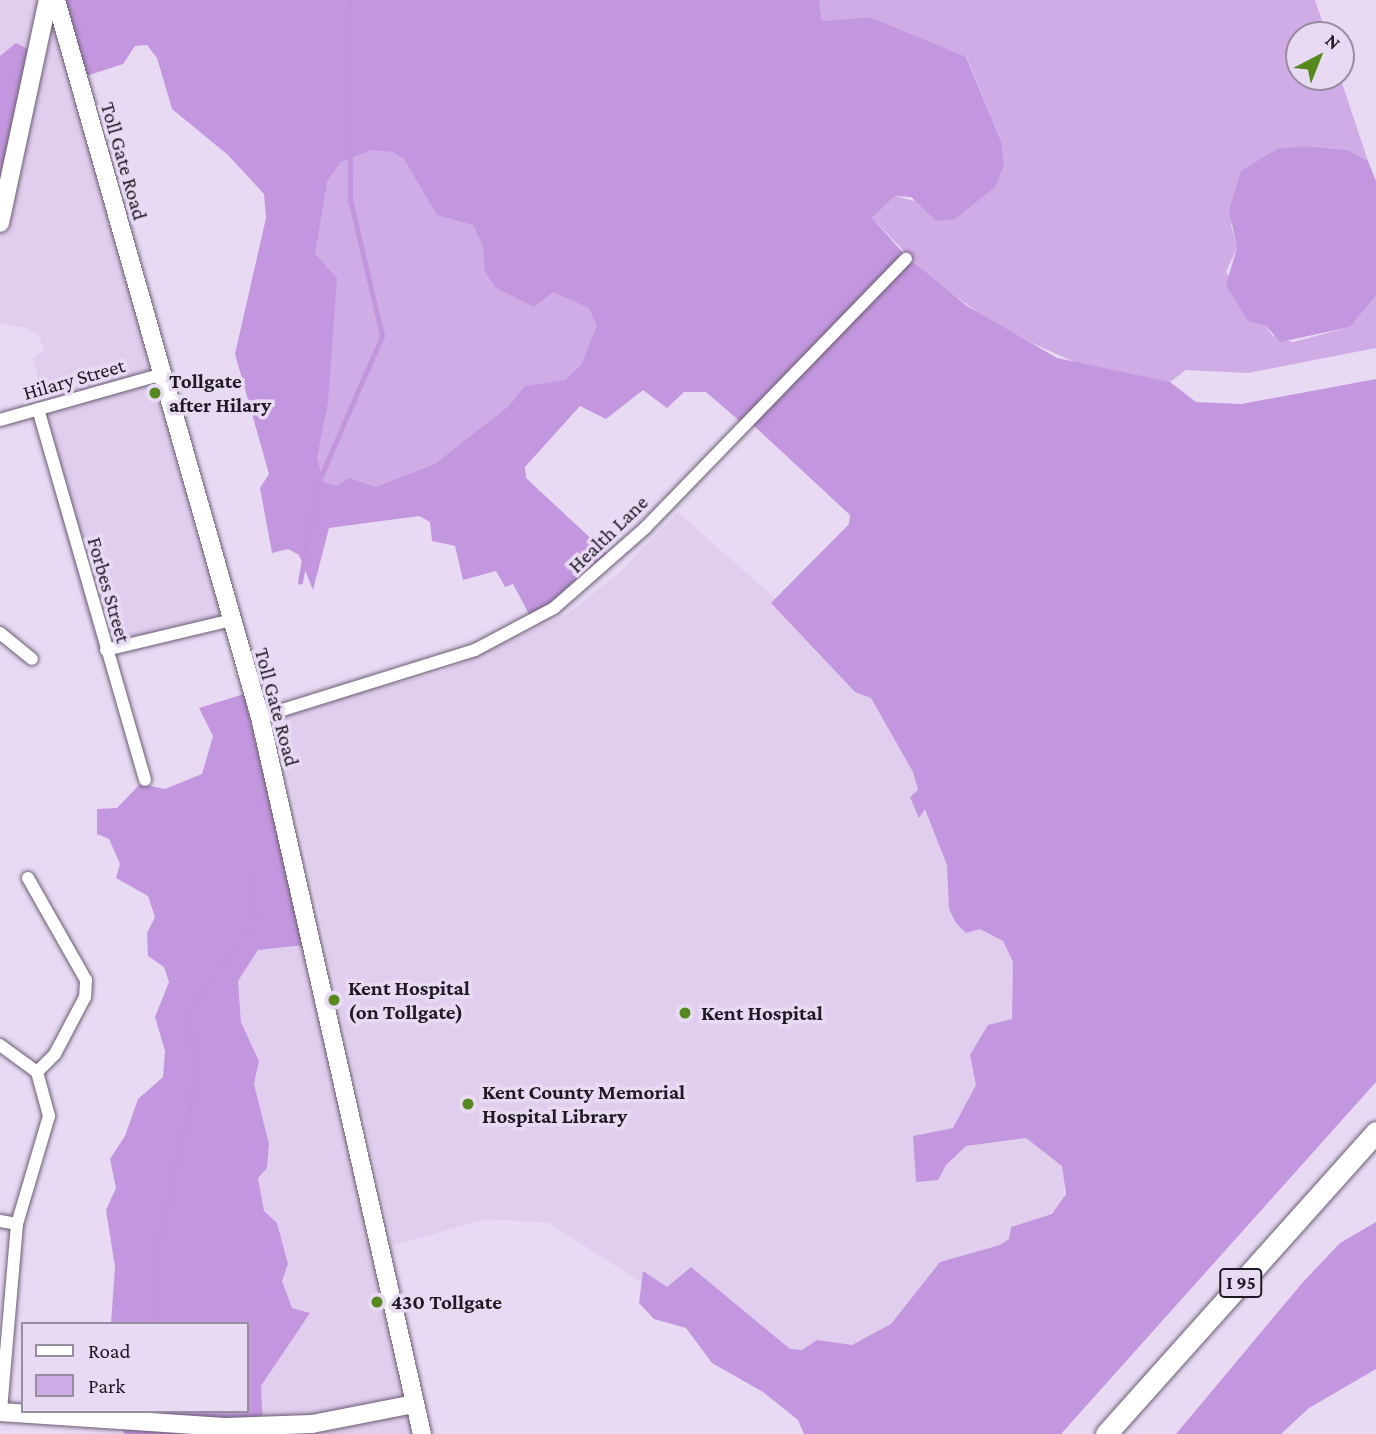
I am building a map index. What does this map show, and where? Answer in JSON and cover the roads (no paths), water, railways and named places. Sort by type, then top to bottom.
[{"type":"highway","name":"I 95","points":[[1106,1434],[1376,1132]]},
{"type":"main road","points":[[0,223],[48,0]]},
{"type":"main road","name":"Toll Gate Road","points":[[56,0],[228,621],[260,717],[422,1434]]},
{"type":"main road","points":[[1,1412],[236,1427],[312,1423],[414,1404]]},
{"type":"street","name":"Health Lane","points":[[260,717],[475,650],[554,608],[645,528],[906,259]]},
{"type":"street","name":"Hilary Street","points":[[0,420],[159,375]]},
{"type":"street","name":"Forbes Street","points":[[38,409],[145,779]]},
{"type":"street","points":[[106,650],[228,621]]},
{"type":"street","points":[[0,633],[32,659]]},
{"type":"street","points":[[28,878],[86,981],[85,997],[55,1054],[37,1072]]},
{"type":"street","points":[[0,1045],[37,1072],[49,1116],[17,1223],[1,1412]]},
{"type":"street","points":[[0,1221],[17,1223]]},
{"type":"waterway","points":[[300,582],[318,483],[382,336],[350,200],[349,0]]},
{"type":"waterway","points":[[156,1322],[156,1252],[195,1081],[189,1010],[256,920],[249,871]]},
{"type":"place","name":"Tollgate after Hilary","points":[[155,393]]},
{"type":"place","name":"Kent Hospital (on Tollgate)","points":[[334,1000]]},
{"type":"place","name":"Kent Hospital","points":[[685,1013]]},
{"type":"place","name":"Kent County Memorial Hospital Library","points":[[468,1104]]},
{"type":"place","name":"430 Tollgate","points":[[377,1302]]}]
